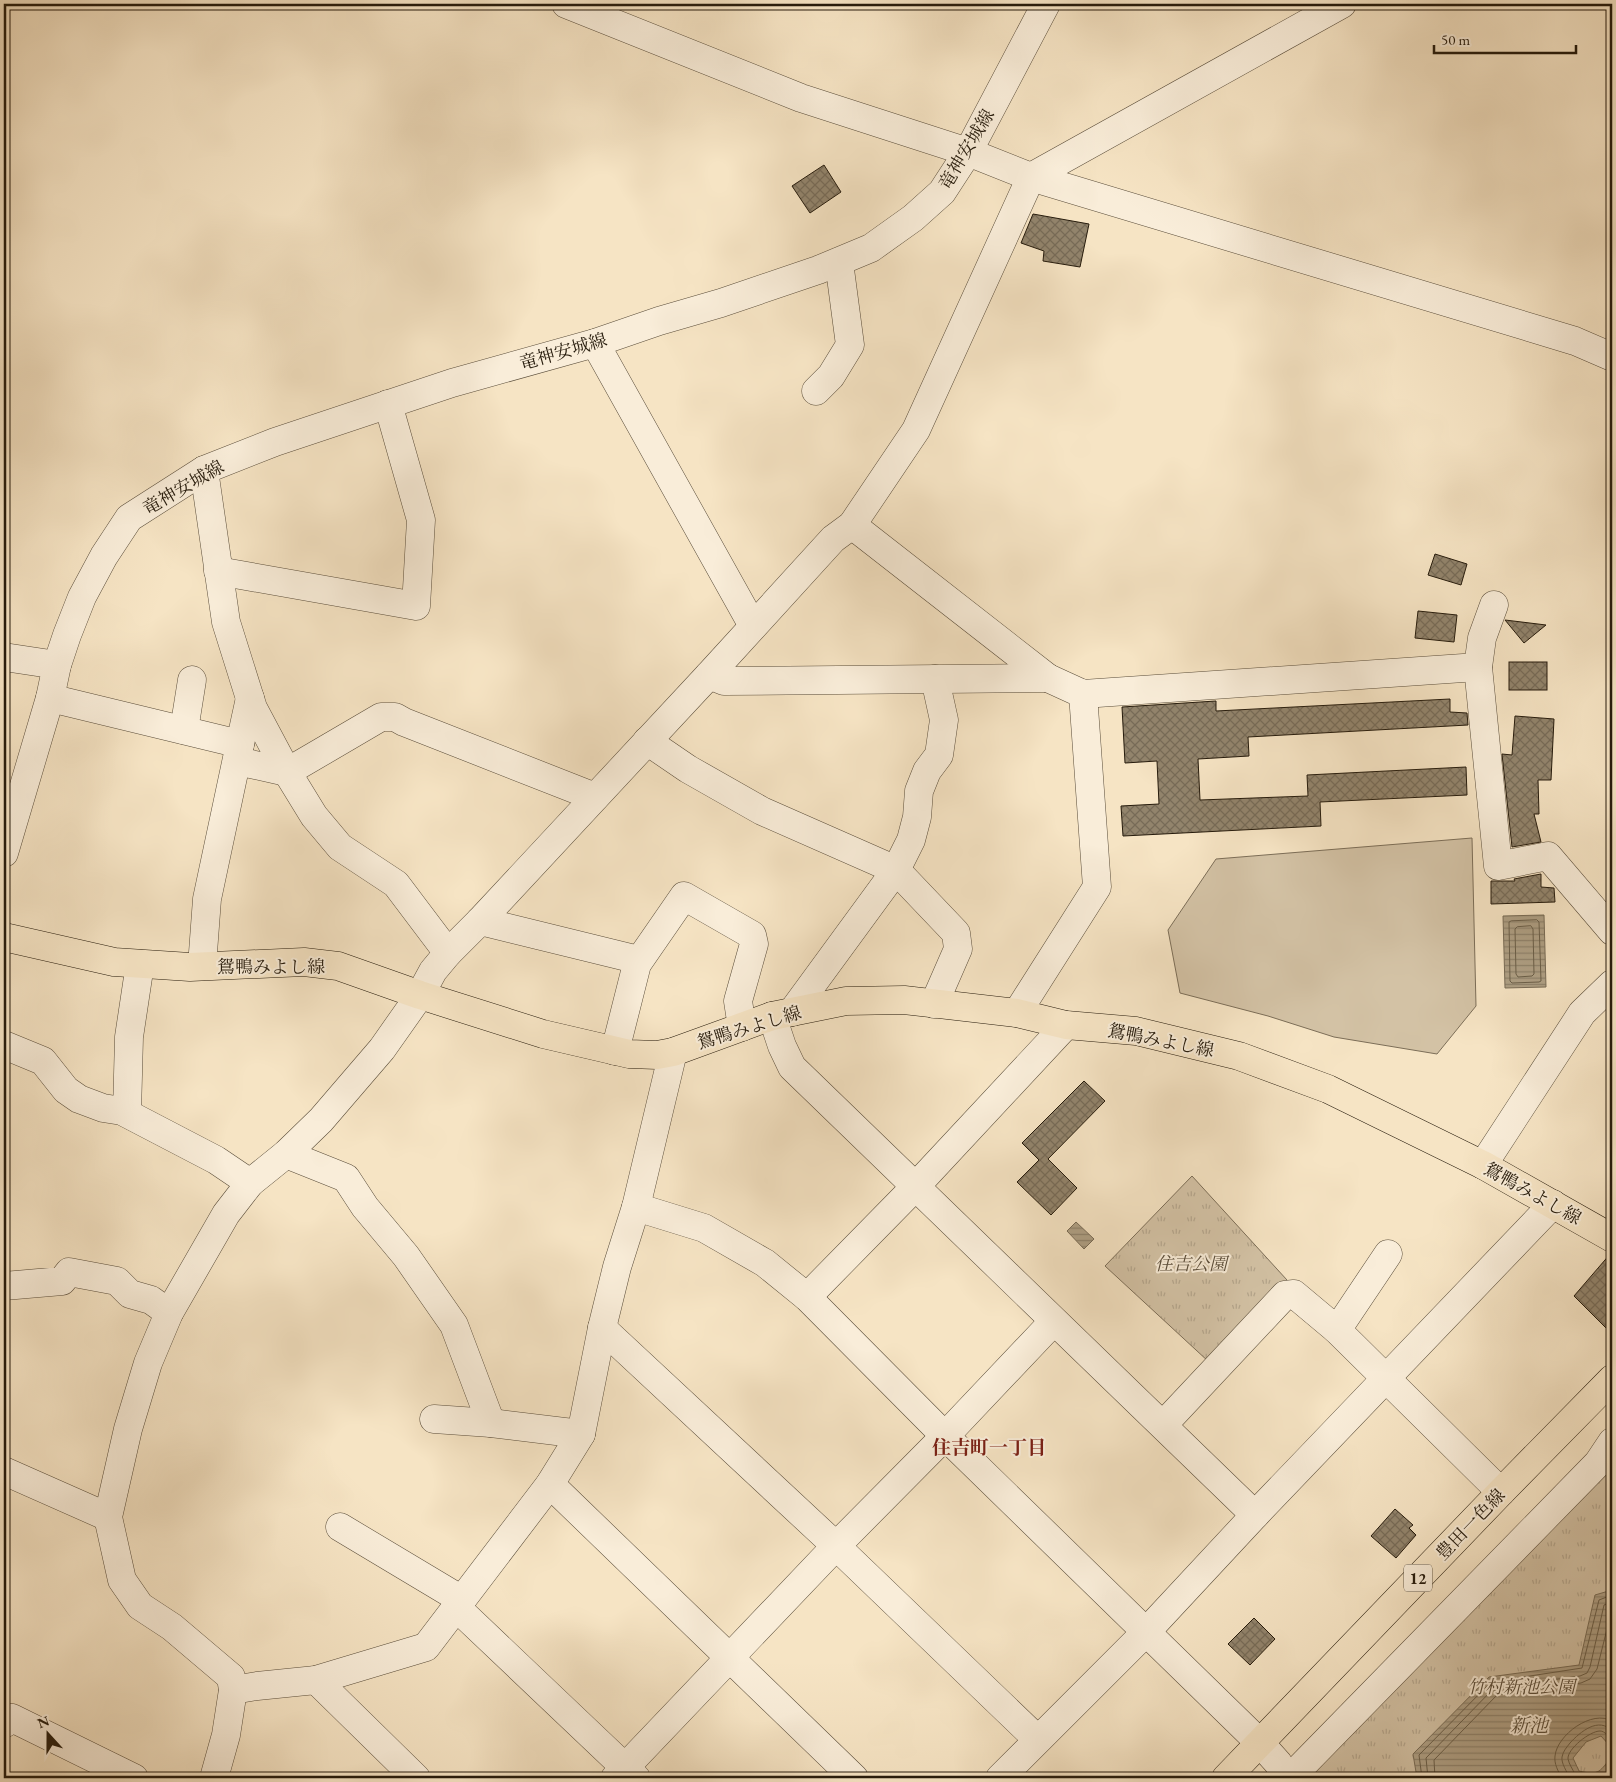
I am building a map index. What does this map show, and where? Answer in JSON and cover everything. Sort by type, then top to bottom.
[{"type":"main road","name":"鴛鴨みよし線","points":[[4,937],[114,962],[202,966],[304,962],[338,966],[420,995],[543,1034],[629,1054],[656,1055],[673,1052],[782,1014],[846,1001],[904,1000],[1017,1013],[1066,1025],[1136,1031],[1239,1056],[1328,1088],[1483,1165],[1612,1238]]},
{"type":"main road","name":"豊田一色線","points":[[1226,1778],[1501,1492],[1610,1385]]},
{"type":"street","points":[[566,4],[801,98],[968,152],[1032,177],[1575,341],[1612,358]]},
{"type":"street","name":"竜神安城線","points":[[4,853],[14,785],[50,698],[56,665],[82,597],[104,556],[129,518],[204,470],[275,442],[452,383],[595,343],[659,321],[721,303],[839,262],[871,248],[913,218],[942,192],[968,152],[1046,4]]},
{"type":"street","points":[[214,1778],[226,1735],[233,1690],[231,1677],[172,1627],[140,1606],[122,1580],[108,1517],[128,1429],[148,1363],[169,1313],[226,1214],[250,1183],[286,1154],[321,1120],[382,1049],[420,995],[433,971],[448,953],[709,675],[833,539],[852,525],[916,430],[1032,177],[1342,4]]},
{"type":"street","points":[[816,391],[831,376],[850,345],[839,262]]},
{"type":"street","points":[[595,343],[753,626]]},
{"type":"street","points":[[218,571],[416,606],[421,520],[388,404]]},
{"type":"street","points":[[204,470],[226,622],[253,708],[287,772],[314,816],[340,847],[396,884],[448,953]]},
{"type":"street","points":[[852,525],[1048,678],[1082,694],[1478,666]]},
{"type":"street","points":[[1494,605],[1482,638],[1478,666],[1498,866],[1548,856],[1612,931]]},
{"type":"street","points":[[4,657],[56,665]]},
{"type":"street","points":[[709,675],[724,681],[1048,678]]},
{"type":"street","points":[[935,679],[944,720],[938,755],[927,771],[919,791],[911,840],[896,870],[782,1014],[782,1046],[792,1067],[1053,1322],[1163,1425],[1255,1515]]},
{"type":"street","points":[[184,730],[192,680]]},
{"type":"street","points":[[1017,1013],[1097,887],[1082,694]]},
{"type":"street","points":[[50,698],[184,730],[287,772]]},
{"type":"street","points":[[202,966],[207,899],[250,698]]},
{"type":"street","points":[[287,772],[381,717],[396,717],[404,722],[595,797]]},
{"type":"street","points":[[647,741],[688,769],[762,811],[896,870],[956,933],[958,949],[934,1004]]},
{"type":"street","points":[[615,1051],[637,964],[684,896],[752,935],[754,944],[738,1001],[742,1027]]},
{"type":"street","points":[[480,921],[639,960]]},
{"type":"street","points":[[127,1113],[129,1037],[140,964]]},
{"type":"street","points":[[1483,1165],[1582,1013],[1612,984]]},
{"type":"street","points":[[807,1297],[915,1187],[1066,1025]]},
{"type":"street","points":[[4,1045],[43,1061],[66,1090],[79,1099],[103,1108],[127,1113],[216,1160],[250,1183]]},
{"type":"street","points":[[233,1690],[316,1680],[426,1647],[550,1484],[581,1434],[602,1328],[617,1267],[636,1207],[673,1052]]},
{"type":"street","points":[[286,1154],[346,1178],[365,1207],[406,1256],[454,1325],[491,1423]]},
{"type":"street","points":[[1000,1778],[1147,1631],[1255,1515],[1553,1204]]},
{"type":"street","points":[[636,1207],[704,1228],[765,1262],[807,1297],[945,1436],[1260,1743],[1289,1778],[1598,1463],[1611,1445]]},
{"type":"street","points":[[1337,1330],[1388,1254]]},
{"type":"street","points":[[4,1286],[62,1281],[69,1272],[117,1281],[130,1294],[151,1300],[169,1313]]},
{"type":"street","points":[[1163,1425],[1285,1295],[1294,1294],[1337,1330],[1501,1492]]},
{"type":"street","points":[[340,1527],[459,1604],[625,1775],[729,1659],[1053,1322]]},
{"type":"street","points":[[602,1328],[836,1546],[1037,1740]]},
{"type":"street","points":[[434,1419],[491,1423],[581,1434]]},
{"type":"street","points":[[4,1471],[108,1517]]},
{"type":"street","points":[[550,1484],[854,1778]]},
{"type":"street","points":[[316,1680],[416,1778]]},
{"type":"street","points":[[4,1724],[12,1718],[134,1778]]},
{"type":"green space","points":[[1472,838],[1476,1006],[1437,1054],[1334,1037],[1268,1016],[1180,993],[1168,930],[1216,859]]},
{"type":"green space","name":"住吉公園","points":[[1192,1176],[1287,1280],[1209,1362],[1105,1266]]},
{"type":"green space","name":"竹村新池公園","points":[[1605,1464],[1612,1469],[1612,1778],[1309,1778]]},
{"type":"water","points":[[1544,915],[1546,987],[1505,988],[1503,916]]},
{"type":"water","points":[[1076,1222],[1094,1239],[1084,1249],[1067,1231]]},
{"type":"water","name":"新池","points":[[1612,1590],[1612,1755],[1610,1746],[1601,1736],[1586,1742],[1573,1758],[1579,1771],[1591,1773],[1602,1769],[1612,1756],[1612,1778],[1417,1778],[1413,1754],[1489,1677],[1579,1665],[1595,1595]]},
{"type":"building","points":[[824,165],[841,192],[810,213],[792,186]]},
{"type":"building","points":[[1033,214],[1089,224],[1080,267],[1043,261],[1044,251],[1021,243]]},
{"type":"building","points":[[1435,554],[1467,564],[1461,585],[1428,575]]},
{"type":"building","points":[[1418,611],[1457,615],[1454,642],[1415,638]]},
{"type":"building","points":[[1505,620],[1546,625],[1524,643]]},
{"type":"building","points":[[1509,662],[1547,662],[1547,690],[1509,690]]},
{"type":"building","points":[[1450,699],[1450,712],[1467,713],[1468,725],[1248,737],[1249,756],[1198,759],[1200,800],[1308,796],[1307,775],[1466,767],[1467,795],[1320,802],[1321,826],[1123,836],[1121,806],[1159,804],[1157,761],[1125,763],[1122,707],[1216,701],[1216,711]]},
{"type":"building","points":[[1515,716],[1554,719],[1551,780],[1538,780],[1539,814],[1534,814],[1541,842],[1512,847],[1502,754],[1512,755]]},
{"type":"building","points":[[1541,874],[1541,887],[1554,888],[1555,902],[1491,904],[1491,881],[1515,881],[1514,879]]},
{"type":"building","points":[[1084,1081],[1105,1101],[1048,1159],[1077,1188],[1051,1215],[1017,1182],[1039,1160],[1022,1143]]},
{"type":"building","points":[[1612,1254],[1612,1334],[1574,1296]]},
{"type":"building","points":[[1395,1509],[1413,1525],[1409,1528],[1416,1535],[1396,1558],[1371,1536]]},
{"type":"building","points":[[1254,1618],[1275,1639],[1250,1665],[1228,1644]]},
{"type":"district","name":"住吉町一丁目","points":[[989,1447]]}]
